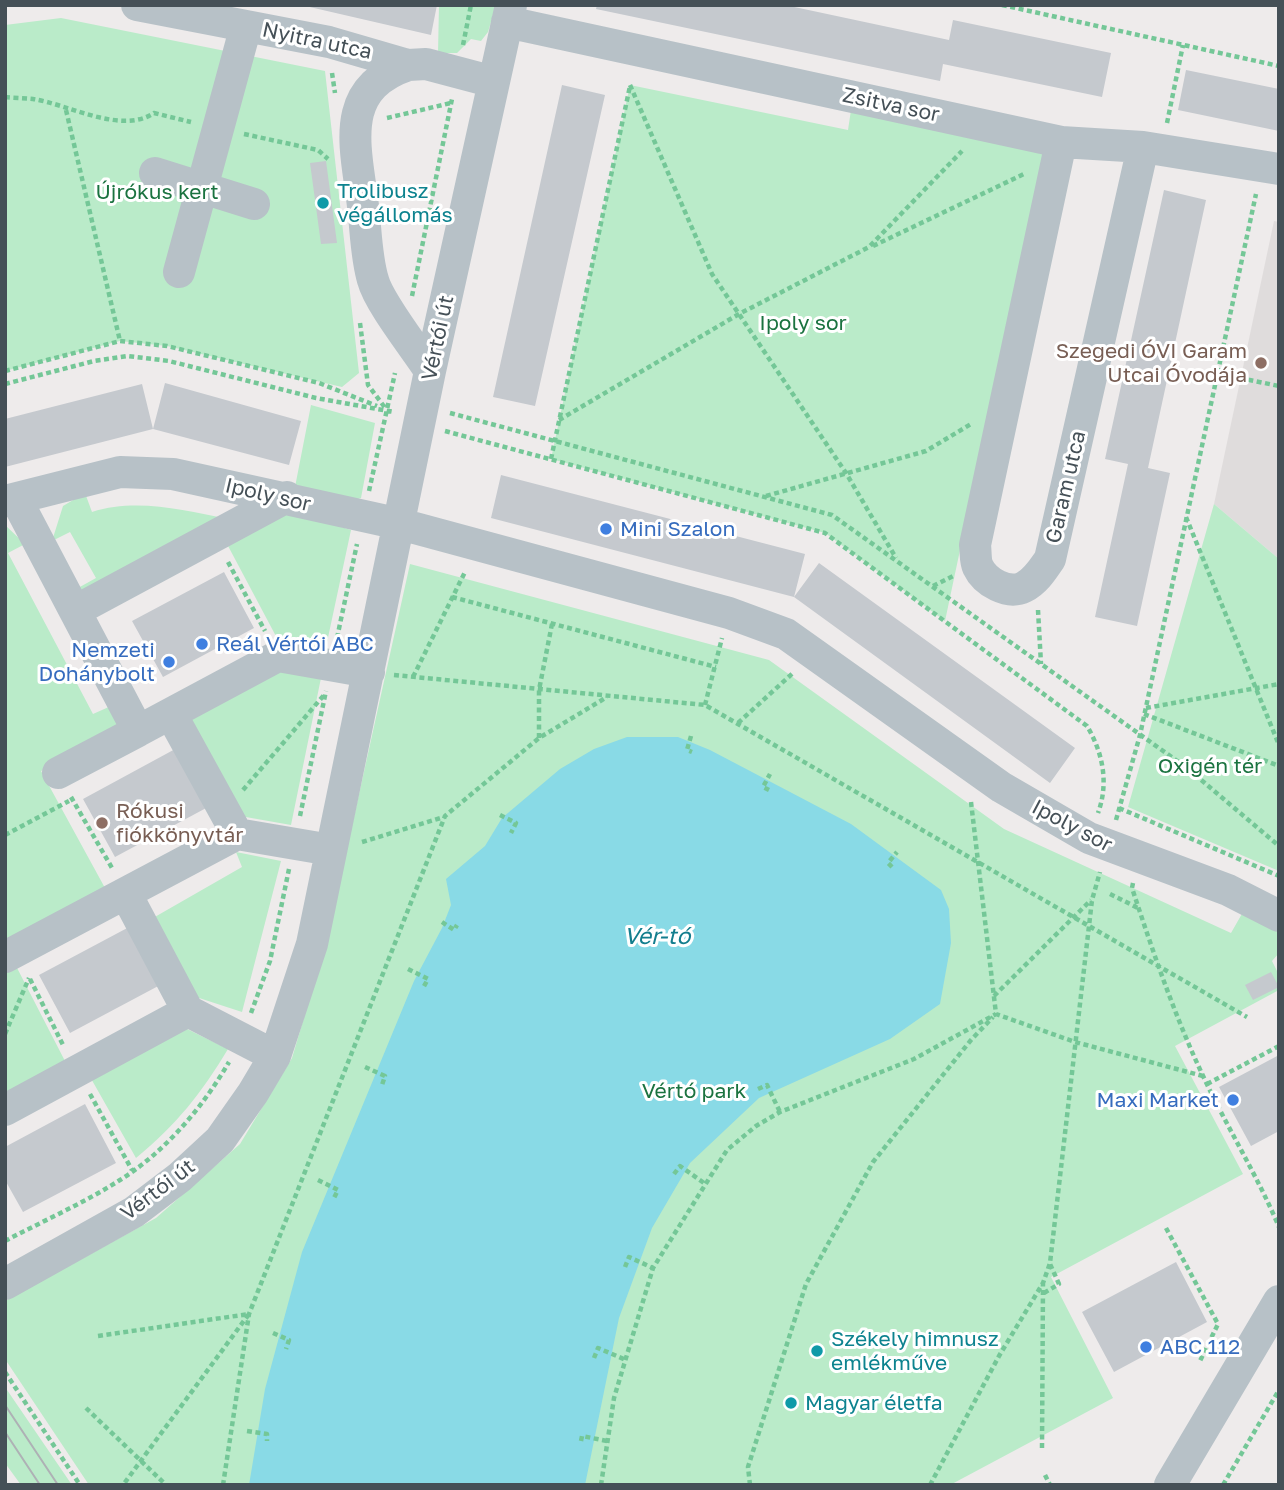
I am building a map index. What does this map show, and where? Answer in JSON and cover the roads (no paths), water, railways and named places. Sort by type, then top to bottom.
[{"type":"street","name":"Nyitra utca","points":[[137,5],[362,50],[408,65],[426,64],[494,82]]},
{"type":"street","name":"Vértói út","points":[[5,1284],[134,1212],[180,1177],[220,1140],[275,1056],[312,944],[430,371],[509,14]]},
{"type":"street","name":"Zsitva sor","points":[[509,14],[985,125],[1059,149],[1153,148],[1271,167]]},
{"type":"street","points":[[179,272],[246,26]]},
{"type":"street","points":[[408,65],[390,71],[376,81],[361,103],[354,125],[373,282],[430,371]]},
{"type":"street","name":"Garam utca","points":[[1059,149],[975,545],[977,566],[987,580],[1005,588],[1022,588],[1037,578],[1050,559],[1153,148]]},
{"type":"street","points":[[155,173],[254,204]]},
{"type":"street","name":"Ipoly sor","points":[[11,500],[120,472],[173,474],[400,524],[729,613],[786,634],[978,771],[1099,842],[1228,890],[1279,916]]},
{"type":"street","points":[[75,611],[287,497]]},
{"type":"street","points":[[11,500],[75,611],[138,731]]},
{"type":"street","points":[[66,786],[138,731],[278,656],[328,679],[369,672]]},
{"type":"street","points":[[171,714],[231,823],[294,844],[331,850]]},
{"type":"street","points":[[17,963],[231,823]]},
{"type":"street","points":[[126,894],[188,1011],[275,1056]]},
{"type":"street","points":[[5,1110],[188,1011]]},
{"type":"street","points":[[1170,1485],[1279,1301]]},
{"type":"water","name":"Vér-tó","points":[[627,737],[678,737],[710,750],[851,824],[941,890],[949,909],[951,943],[940,1004],[890,1039],[759,1098],[690,1163],[652,1228],[619,1318],[585,1485],[249,1485],[265,1389],[302,1252],[414,981],[451,905],[446,879],[485,846],[502,818],[560,769],[594,749]]},
{"type":"tram line","points":[[5,1405],[58,1485]]},
{"type":"tram line","points":[[5,1432],[40,1485]]},
{"type":"place","name":"Trolibusz végállomás","points":[[323,203]]},
{"type":"place","name":"Szegedi ÓVI Garam Utcai Óvodája","points":[[1261,363]]},
{"type":"place","name":"Mini Szalon","points":[[606,529]]},
{"type":"place","name":"Reál Vértói ABC","points":[[202,644]]},
{"type":"place","name":"Nemzeti Dohánybolt","points":[[169,662]]},
{"type":"place","name":"Rókusi fiókkönyvtár","points":[[102,823]]},
{"type":"place","name":"Maxi Market","points":[[1233,1100]]},
{"type":"place","name":"ABC 112","points":[[1146,1347]]},
{"type":"place","name":"Székely himnusz emlékműve","points":[[817,1351]]},
{"type":"place","name":"Magyar életfa","points":[[791,1403]]},
{"type":"park label","name":"Újrókus kert","points":[[157,192]]},
{"type":"park label","name":"Oxigén tér","points":[[1210,766]]},
{"type":"park label","name":"Vértó park","points":[[694,1091]]}]
